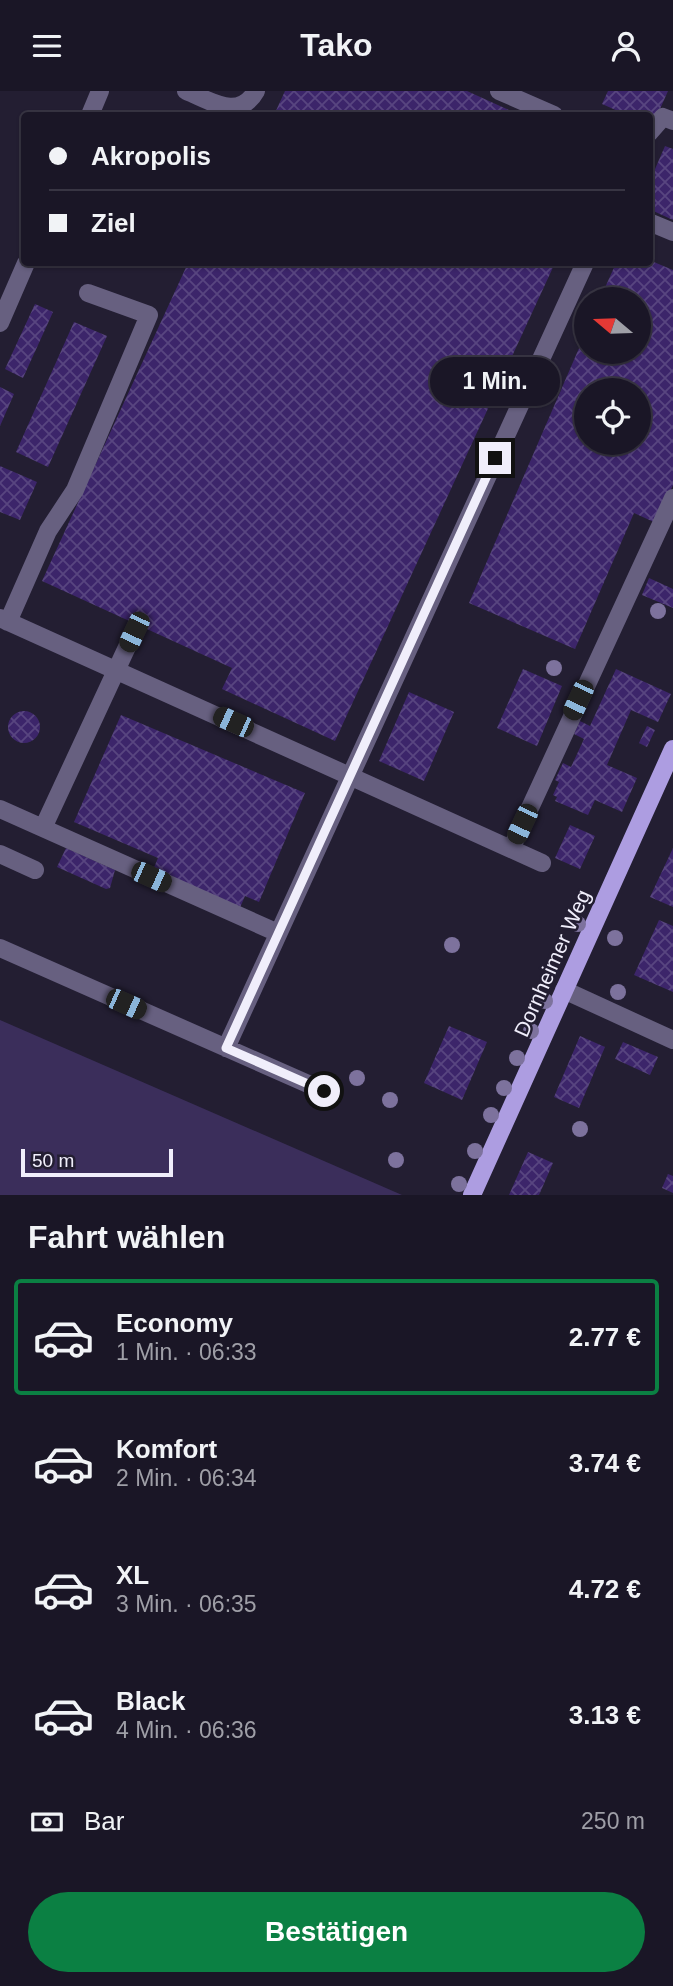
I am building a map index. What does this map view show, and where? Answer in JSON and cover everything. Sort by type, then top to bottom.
[{"type":"main road","name":"Dornheimer Weg","points":[[472,1195],[673,749]]},
{"type":"street","points":[[91,112],[100,91]]},
{"type":"street","points":[[186,91],[226,112],[245,105],[257,91]]},
{"type":"street","points":[[499,91],[547,112]]},
{"type":"street","points":[[653,129],[663,117],[673,121]]},
{"type":"street","points":[[653,224],[673,233]]},
{"type":"street","points":[[0,323],[25,266]]},
{"type":"street","points":[[226,1048],[584,266]]},
{"type":"street","points":[[88,293],[149,316],[75,491],[48,531],[4,620],[542,863]]},
{"type":"street","points":[[511,849],[673,498]]},
{"type":"street","points":[[43,828],[134,632]]},
{"type":"street","points":[[0,809],[278,933]]},
{"type":"street","points":[[0,854],[35,870]]},
{"type":"street","points":[[0,948],[324,1091]]},
{"type":"street","points":[[564,990],[673,1039]]},
{"type":"shaded area","points":[[0,1020],[402,1195],[0,1195]]},
{"type":"building","points":[[285,91],[467,91],[513,112],[275,112]]},
{"type":"building","points":[[608,91],[668,91],[653,125],[653,112],[620,112],[602,104]]},
{"type":"building","points":[[665,146],[673,149],[673,220],[653,211],[653,174]]},
{"type":"building","points":[[653,262],[673,270],[673,485],[656,523],[634,513],[575,649],[469,603],[574,360],[574,364],[651,364],[651,287],[605,287],[615,266],[653,266]]},
{"type":"building","points":[[187,266],[554,266],[335,741],[222,689],[232,668],[42,581]]},
{"type":"building","points":[[35,304],[53,312],[23,378],[5,369]]},
{"type":"building","points":[[74,322],[107,336],[48,467],[16,452]]},
{"type":"building","points":[[0,387],[14,394],[0,426]]},
{"type":"building","points":[[0,466],[37,482],[20,520],[0,512]]},
{"type":"building","points":[[649,578],[673,589],[673,608],[642,595]]},
{"type":"building","points":[[523,669],[562,686],[537,746],[497,728]]},
{"type":"building","points":[[616,669],[671,694],[658,722],[631,710],[607,765],[637,778],[622,812],[595,800],[588,815],[555,801],[557,797],[553,795],[559,782],[555,780],[563,763],[571,767],[584,739],[574,734],[580,721],[590,726]]},
{"type":"building","points":[[409,692],[454,712],[424,781],[379,761]]},
{"type":"building","points":[[24,711],[35,716],[40,727],[35,738],[24,743],[13,738],[8,727],[13,716]]},
{"type":"building","points":[[121,715],[305,793],[259,902],[245,896],[239,910],[152,872],[158,858],[74,822]]},
{"type":"building","points":[[647,726],[655,730],[647,747],[639,743]]},
{"type":"building","points":[[570,825],[595,836],[580,869],[555,858]]},
{"type":"building","points":[[66,848],[115,870],[110,888],[106,889],[57,867]]},
{"type":"building","points":[[673,848],[673,907],[650,897]]},
{"type":"building","points":[[659,920],[673,926],[673,992],[634,975]]},
{"type":"building","points":[[449,1026],[487,1042],[462,1100],[424,1083]]},
{"type":"building","points":[[580,1036],[605,1047],[579,1108],[554,1097]]},
{"type":"building","points":[[623,1042],[658,1057],[650,1075],[615,1059]]},
{"type":"building","points":[[528,1152],[553,1163],[539,1195],[509,1195]]},
{"type":"building","points":[[668,1174],[673,1176],[673,1193],[662,1188]]},
{"type":"route","points":[[324,1091],[226,1048],[495,458]]}]
